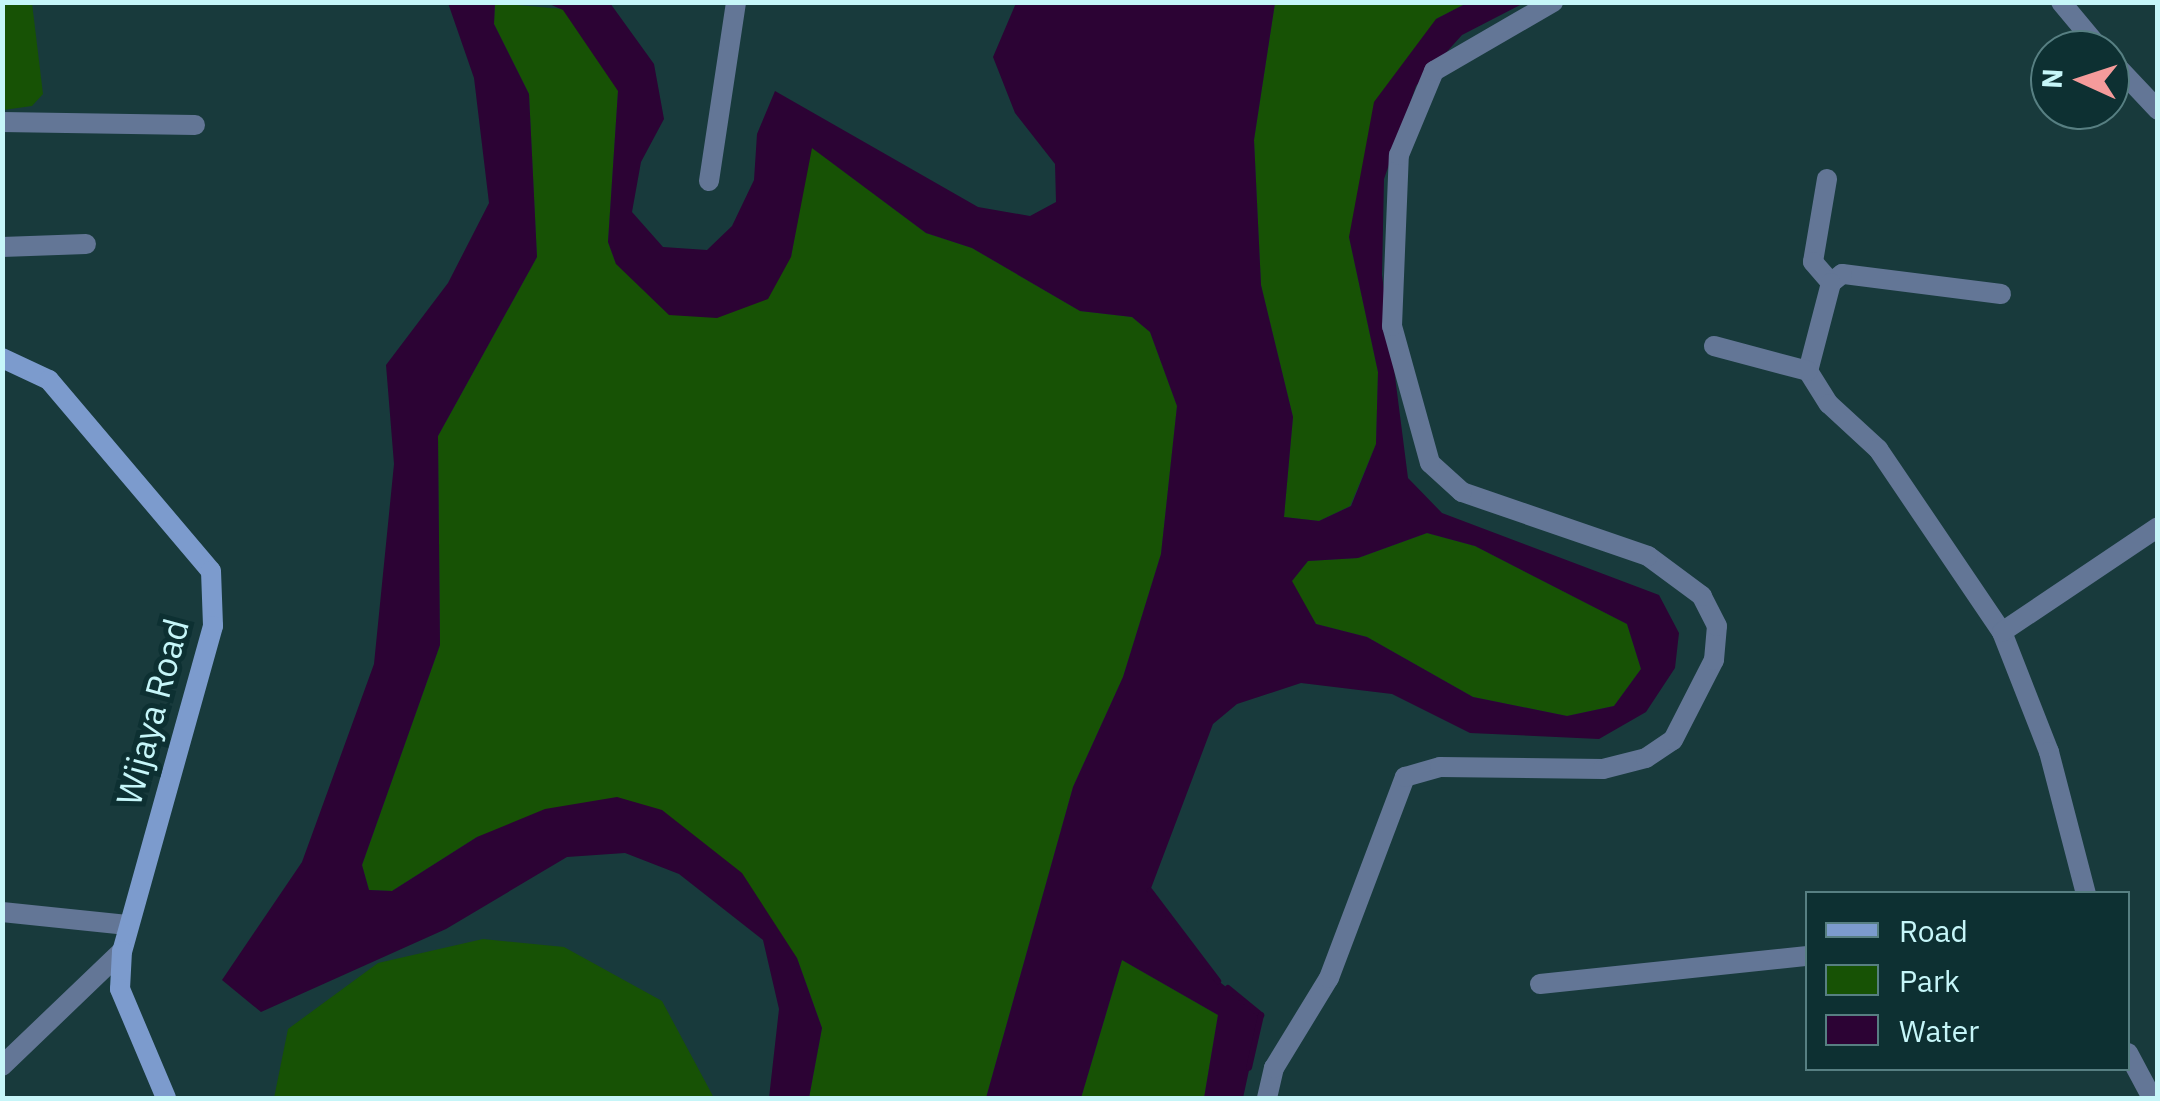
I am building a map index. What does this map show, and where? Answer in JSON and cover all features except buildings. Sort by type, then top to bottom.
[{"type":"street","points":[[709,180],[736,2]]},
{"type":"street","points":[[1266,1098],[1274,1068],[1329,978],[1405,777],[1440,767],[1603,769],[1646,758],[1673,740],[1714,660],[1716,626],[1702,596],[1648,556],[1462,492],[1430,462],[1392,326],[1400,155],[1434,72],[1552,2]]},
{"type":"street","points":[[2061,2],[2084,30]]},
{"type":"street","points":[[2130,81],[2158,110]]},
{"type":"street","points":[[2,122],[195,125]]},
{"type":"street","points":[[1827,179],[1813,262],[1832,283]]},
{"type":"street","points":[[2,246],[86,244]]},
{"type":"street","points":[[1808,371],[1832,283],[1842,274],[2001,294]]},
{"type":"street","points":[[1714,346],[1808,371],[1829,404],[1878,449],[2002,632],[2049,752],[2085,891]]},
{"type":"street","name":"Wijaya Road","points":[[2,358],[49,380],[211,571],[212,626],[122,951],[120,988],[166,1098]]},
{"type":"street","points":[[2002,632],[2158,528]]},
{"type":"street","points":[[2,912],[127,925]]},
{"type":"street","points":[[2,1066],[122,951]]},
{"type":"street","points":[[1540,984],[1805,956]]},
{"type":"street","points":[[2130,1057],[2152,1098]]},
{"type":"green space","points":[[2,3],[32,3],[43,94],[32,106],[3,110]]},
{"type":"green space","points":[[495,3],[563,9],[608,67],[618,91],[608,242],[616,264],[791,257],[811,147],[926,233],[972,248],[1080,311],[1132,317],[1150,332],[1177,406],[1161,554],[1123,677],[1073,787],[986,1098],[809,1098],[822,1028],[797,958],[662,810],[477,837],[392,891],[369,890],[362,865],[440,645],[438,436],[537,257],[529,94],[494,24]]},
{"type":"green space","points":[[1275,3],[1467,3],[1436,19],[1349,237],[1378,372],[1376,444],[1350,506],[1319,521],[1284,517],[1293,417],[1261,285],[1254,140]]},
{"type":"green space","points":[[1427,533],[1475,546],[1627,624],[1641,669],[1614,706],[1567,716],[1473,697],[1367,637],[1316,624],[1291,582],[1308,561],[1358,558]]},
{"type":"green space","points":[[483,939],[564,947],[662,1001],[714,1098],[274,1098],[288,1029],[378,963]]},
{"type":"green space","points":[[1122,960],[1218,1015],[1204,1098],[1081,1098]]},
{"type":"water","points":[[448,3],[495,3],[494,24],[529,94],[537,257],[438,436],[440,645],[362,865],[369,890],[392,891],[477,837],[545,809],[617,797],[662,810],[742,873],[797,958],[822,1028],[809,1098],[769,1098],[779,1009],[763,940],[679,874],[625,853],[567,857],[446,929],[261,1012],[222,980],[302,862],[374,664],[394,464],[386,365],[448,283],[489,203],[474,78]]},
{"type":"water","points":[[547,3],[610,3],[654,64],[664,119],[641,162],[632,212],[663,247],[707,250],[732,226],[754,180],[757,134],[775,91],[978,207],[1030,216],[1056,202],[1055,164],[1015,113],[993,57],[1016,3],[1275,3],[1254,140],[1261,285],[1293,417],[1284,517],[1319,521],[1351,506],[1376,444],[1378,372],[1349,237],[1374,102],[1436,19],[1467,3],[1524,3],[1462,35],[1416,86],[1384,179],[1382,275],[1408,478],[1442,513],[1659,595],[1679,633],[1675,668],[1646,712],[1599,739],[1470,733],[1392,694],[1301,683],[1237,704],[1213,724],[1150,891],[1216,979],[1261,1015],[1243,1098],[1204,1098],[1218,1015],[1122,960],[1081,1098],[986,1098],[1073,787],[1123,677],[1161,554],[1177,406],[1150,332],[1132,317],[1080,311],[972,248],[926,233],[812,148],[791,257],[768,299],[717,318],[669,315],[616,264],[608,242],[618,91],[563,10]],"holes":[[[1427,533],[1475,546],[1627,624],[1641,669],[1614,706],[1567,716],[1473,697],[1367,637],[1316,624],[1292,581],[1308,561],[1358,558]]]},
{"type":"waterway","points":[[1150,891],[1218,981]]},
{"type":"waterway","points":[[1228,988],[1261,1015],[1249,1068]]}]
